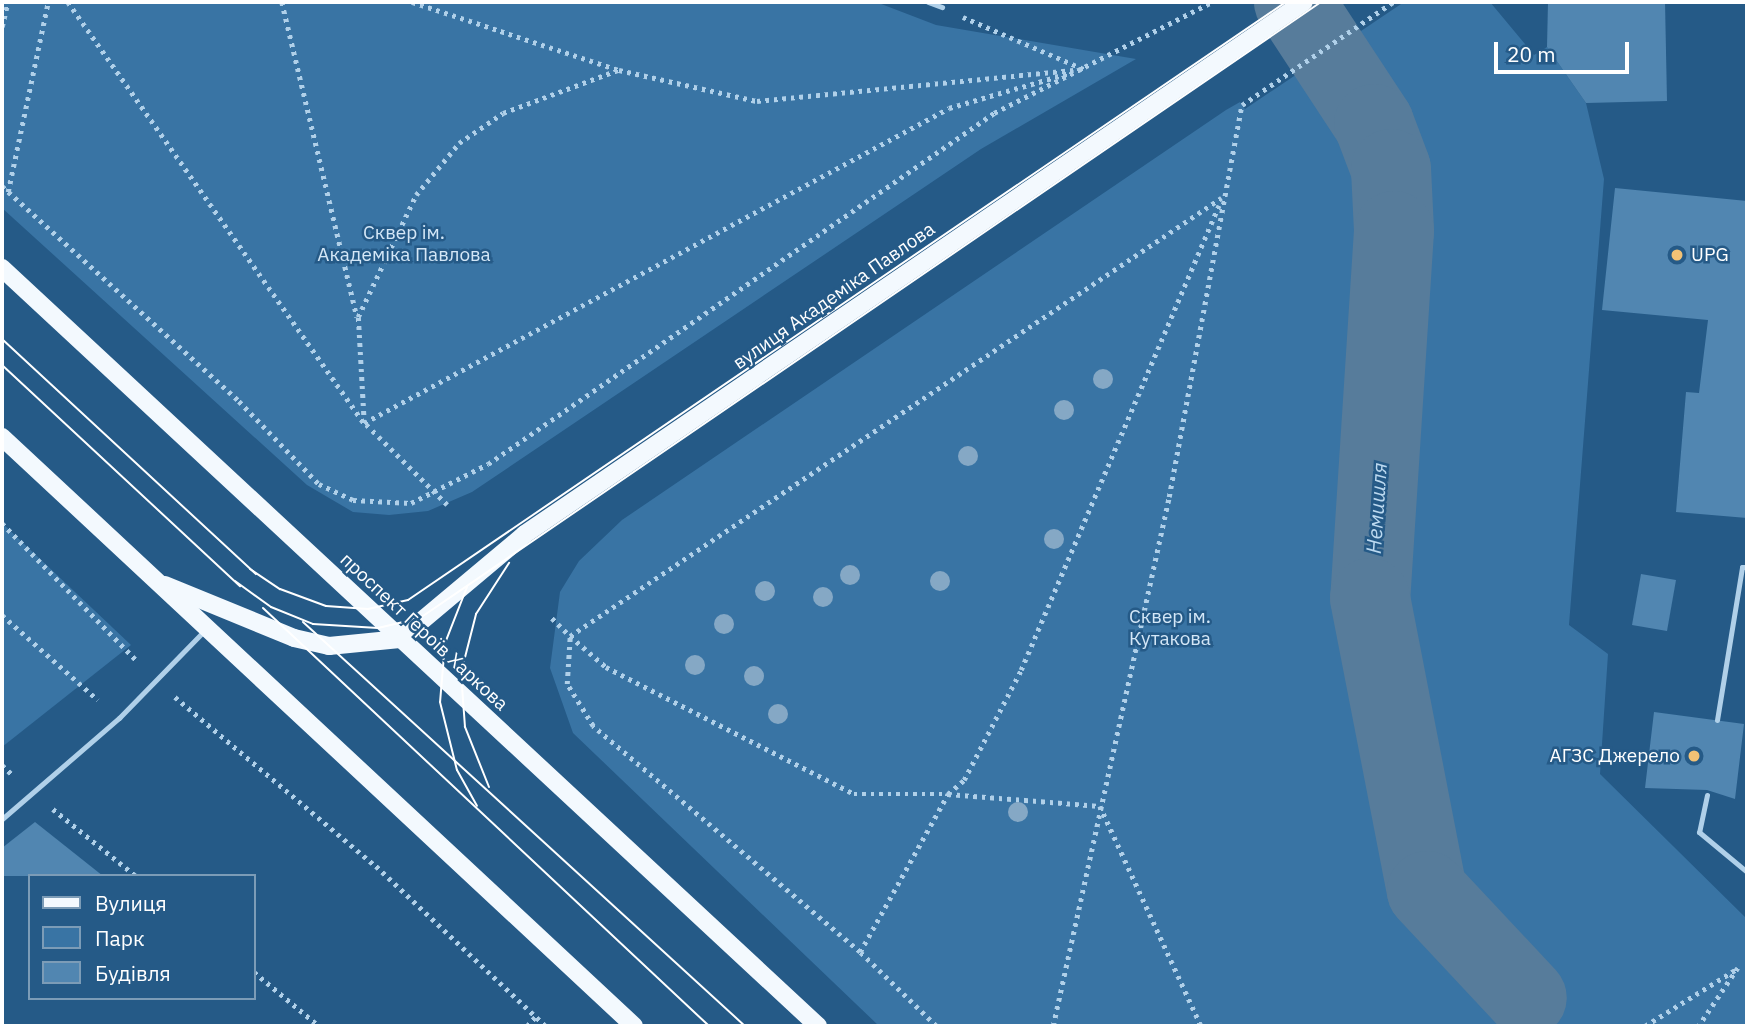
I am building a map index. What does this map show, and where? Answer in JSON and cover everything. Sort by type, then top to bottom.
[{"type":"main road","name":"вулиця Академіка Павлова","points":[[400,639],[526,534],[1304,2]]},
{"type":"main road","name":"проспект Героїв Харкова","points":[[2,268],[818,1026]]},
{"type":"main road","points":[[2,438],[146,576],[634,1026]]},
{"type":"main road","points":[[146,576],[293,638],[330,646],[400,639]]},
{"type":"lane","points":[[928,2],[942,7]]},
{"type":"lane","points":[[1717,720],[1742,567],[1747,567]]},
{"type":"lane","points":[[2,819],[119,718],[205,630]]},
{"type":"lane","points":[[1707,795],[1699,832],[1747,872]]},
{"type":"path","points":[[2,27],[8,2]]},
{"type":"path","points":[[8,192],[48,2]]},
{"type":"path","points":[[68,2],[364,423],[447,505]]},
{"type":"path","points":[[282,2],[358,317],[364,423]]},
{"type":"path","points":[[412,2],[619,70],[757,102],[1084,69]]},
{"type":"path","points":[[2,186],[239,401],[319,484],[371,503],[435,496],[994,114],[1187,18],[1212,2]]},
{"type":"path","points":[[1053,1026],[1169,497],[1241,105],[1394,2]]},
{"type":"path","points":[[942,7],[1084,69]]},
{"type":"path","points":[[364,423],[949,108],[1084,69]]},
{"type":"path","points":[[358,317],[416,195],[459,143],[503,114],[619,70]]},
{"type":"path","points":[[570,636],[1222,198]]},
{"type":"path","points":[[860,953],[948,794],[964,780],[1021,670],[1222,198]]},
{"type":"path","points":[[2,523],[157,682],[376,866],[546,1026]]},
{"type":"path","points":[[2,615],[119,718]]},
{"type":"path","points":[[552,618],[606,667],[854,794],[948,794],[1100,806]]},
{"type":"path","points":[[570,636],[567,684],[593,726],[860,953],[936,1026]]},
{"type":"path","points":[[2,765],[134,874]]},
{"type":"path","points":[[1100,806],[1201,1026]]},
{"type":"path","points":[[1645,1026],[1738,968],[1699,1026]]},
{"type":"path","points":[[256,974],[319,1026]]},
{"type":"path","points":[[527,1026],[536,1016]]},
{"type":"green space","name":"Сквер ім. Академіка Павлова","points":[[2,2],[876,2],[936,25],[1136,59],[981,149],[472,492],[428,511],[389,515],[353,512],[307,485],[2,208]]},
{"type":"green space","name":"Сквер ім. Кутакова","points":[[1404,2],[1490,2],[1534,55],[1547,47],[1586,103],[1604,179],[1569,625],[1608,654],[1600,774],[1747,919],[1747,1026],[879,1026],[573,733],[550,668],[560,592],[579,561],[622,520],[1226,110],[1240,102],[1245,109]]},
{"type":"green space","points":[[2,523],[131,645],[2,747]]},
{"type":"building","points":[[1548,2],[1665,2],[1667,101],[1586,103],[1547,47]]},
{"type":"building","name":"UPG","points":[[1615,188],[1747,201],[1747,518],[1676,512],[1686,392],[1699,393],[1708,320],[1602,310]]},
{"type":"building","points":[[1641,574],[1676,580],[1667,631],[1632,625]]},
{"type":"building","name":"АГЗС Джерело","points":[[1654,712],[1744,724],[1735,799],[1707,790],[1645,788]]},
{"type":"building","points":[[35,822],[100,874],[2,876],[2,848]]},
{"type":"waterway","name":"Немишля","points":[[1294,2],[1374,124],[1391,169],[1394,231],[1370,598],[1427,891],[1527,998]]},
{"type":"tram line","points":[[250,569],[280,589],[326,606],[368,609],[408,600],[1286,2]]},
{"type":"tram line","points":[[235,581],[271,607],[313,624],[378,628],[420,618],[1321,2]]},
{"type":"tram line","points":[[2,339],[256,574]]},
{"type":"tram line","points":[[2,365],[240,586]]},
{"type":"tram line","points":[[489,787],[465,727],[461,673],[476,614],[509,563]]},
{"type":"tram line","points":[[467,587],[445,643],[440,702],[457,770],[477,806]]},
{"type":"tram line","points":[[263,608],[709,1026]]},
{"type":"tram line","points":[[303,622],[745,1026]]},
{"type":"place","name":"UPG","points":[[1677,255]]},
{"type":"place","name":"АГЗС Джерело","points":[[1694,756]]}]
